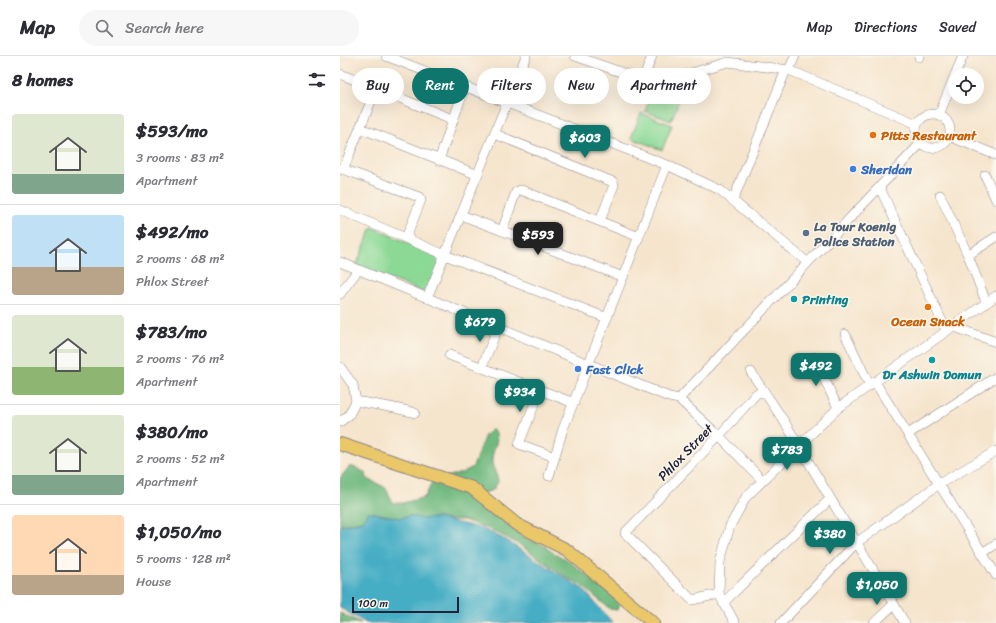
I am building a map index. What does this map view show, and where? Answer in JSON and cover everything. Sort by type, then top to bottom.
[{"type":"main road","points":[[340,444],[472,488],[516,524],[567,550],[653,623]]},
{"type":"street","points":[[386,56],[417,68]]},
{"type":"street","points":[[521,68],[526,56]]},
{"type":"street","points":[[575,56],[617,71]]},
{"type":"street","points":[[648,68],[652,56]]},
{"type":"street","points":[[733,200],[795,56]]},
{"type":"street","points":[[958,68],[963,56]]},
{"type":"street","points":[[709,68],[728,62],[788,70],[917,124]]},
{"type":"street","points":[[340,74],[352,79]]},
{"type":"street","points":[[938,115],[948,91]]},
{"type":"street","points":[[404,100],[452,119]]},
{"type":"street","points":[[370,104],[342,169],[419,196],[421,200],[420,206],[406,238]]},
{"type":"street","points":[[439,160],[458,104]]},
{"type":"street","points":[[427,298],[507,104]]},
{"type":"street","points":[[510,104],[667,165],[720,190],[807,262]]},
{"type":"street","points":[[928,114],[938,115],[946,121],[950,131],[949,136],[942,145],[931,148],[921,143],[916,134],[917,124],[924,116],[928,114]]},
{"type":"street","points":[[360,128],[478,175]]},
{"type":"street","points":[[495,134],[613,182],[614,185],[600,221]]},
{"type":"street","points":[[949,136],[996,155]]},
{"type":"street","points":[[679,399],[921,143]]},
{"type":"street","points":[[549,476],[589,363],[667,165]]},
{"type":"street","points":[[985,175],[996,200]]},
{"type":"street","points":[[880,188],[949,328],[996,342]]},
{"type":"street","points":[[502,231],[516,192],[521,190],[638,237]]},
{"type":"street","points":[[940,195],[968,255],[986,302]]},
{"type":"street","points":[[340,210],[445,255],[607,318]]},
{"type":"street","points":[[461,215],[623,277]]},
{"type":"street","points":[[968,255],[996,237]]},
{"type":"street","points":[[340,262],[669,397],[679,399],[719,436],[762,480]]},
{"type":"street","points":[[340,294],[358,270]]},
{"type":"street","points":[[735,623],[723,603],[720,594],[720,562],[730,526],[746,497],[838,408],[996,296]]},
{"type":"street","points":[[482,367],[498,327]]},
{"type":"street","points":[[845,334],[872,384],[908,434],[996,575]]},
{"type":"street","points":[[449,355],[574,403]]},
{"type":"street","points":[[814,358],[838,408]]},
{"type":"street","points":[[340,367],[352,385],[356,401],[349,414],[340,422]]},
{"type":"street","points":[[751,372],[784,422],[856,543],[906,623]]},
{"type":"street","points":[[908,434],[996,378]]},
{"type":"street","points":[[540,390],[519,444],[555,457]]},
{"type":"street","name":"Phlox Street","points":[[720,594],[692,600],[625,533],[719,436],[756,394],[764,392]]},
{"type":"street","points":[[356,401],[386,407],[397,407],[414,414]]},
{"type":"street","points":[[781,623],[856,543],[939,484],[996,451]]},
{"type":"street","points":[[723,603],[830,499]]},
{"type":"street","points":[[982,553],[996,544]]},
{"type":"street","points":[[874,623],[894,604]]},
{"type":"green space","points":[[648,104],[678,104],[671,121],[645,111]]},
{"type":"green space","points":[[641,113],[672,125],[662,150],[631,138]]},
{"type":"green space","points":[[372,227],[443,259],[428,294],[356,266]]},
{"type":"green space","points":[[493,429],[496,433],[497,440],[492,456],[492,463],[498,482],[493,490],[481,494],[508,525],[527,539],[543,545],[555,554],[566,559],[588,576],[605,585],[618,601],[619,604],[617,610],[610,609],[581,585],[566,577],[520,545],[492,530],[464,520],[438,518],[422,519],[410,516],[399,518],[368,512],[362,521],[340,525],[340,478],[350,466],[359,469],[365,473],[366,478],[386,488],[393,503],[403,503],[425,497],[433,480],[462,473],[473,467],[485,435]]},
{"type":"green space","points":[[340,613],[361,623],[340,623]]},
{"type":"water","points":[[369,512],[400,518],[411,516],[423,519],[437,518],[481,528],[502,538],[583,589],[613,623],[366,623],[340,608],[340,526],[363,521]]},
{"type":"place","name":"Pitts Restaurant","points":[[873,135]]},
{"type":"place","name":"Sheridan","points":[[853,169]]},
{"type":"place","name":"La Tour Koenig Police Station","points":[[806,233]]},
{"type":"place","name":"Printing","points":[[794,299]]},
{"type":"place","name":"Ocean Snack","points":[[928,307]]},
{"type":"place","name":"Dr Ashwin Domun","points":[[932,360]]},
{"type":"place","name":"Fast Click","points":[[578,369]]}]
